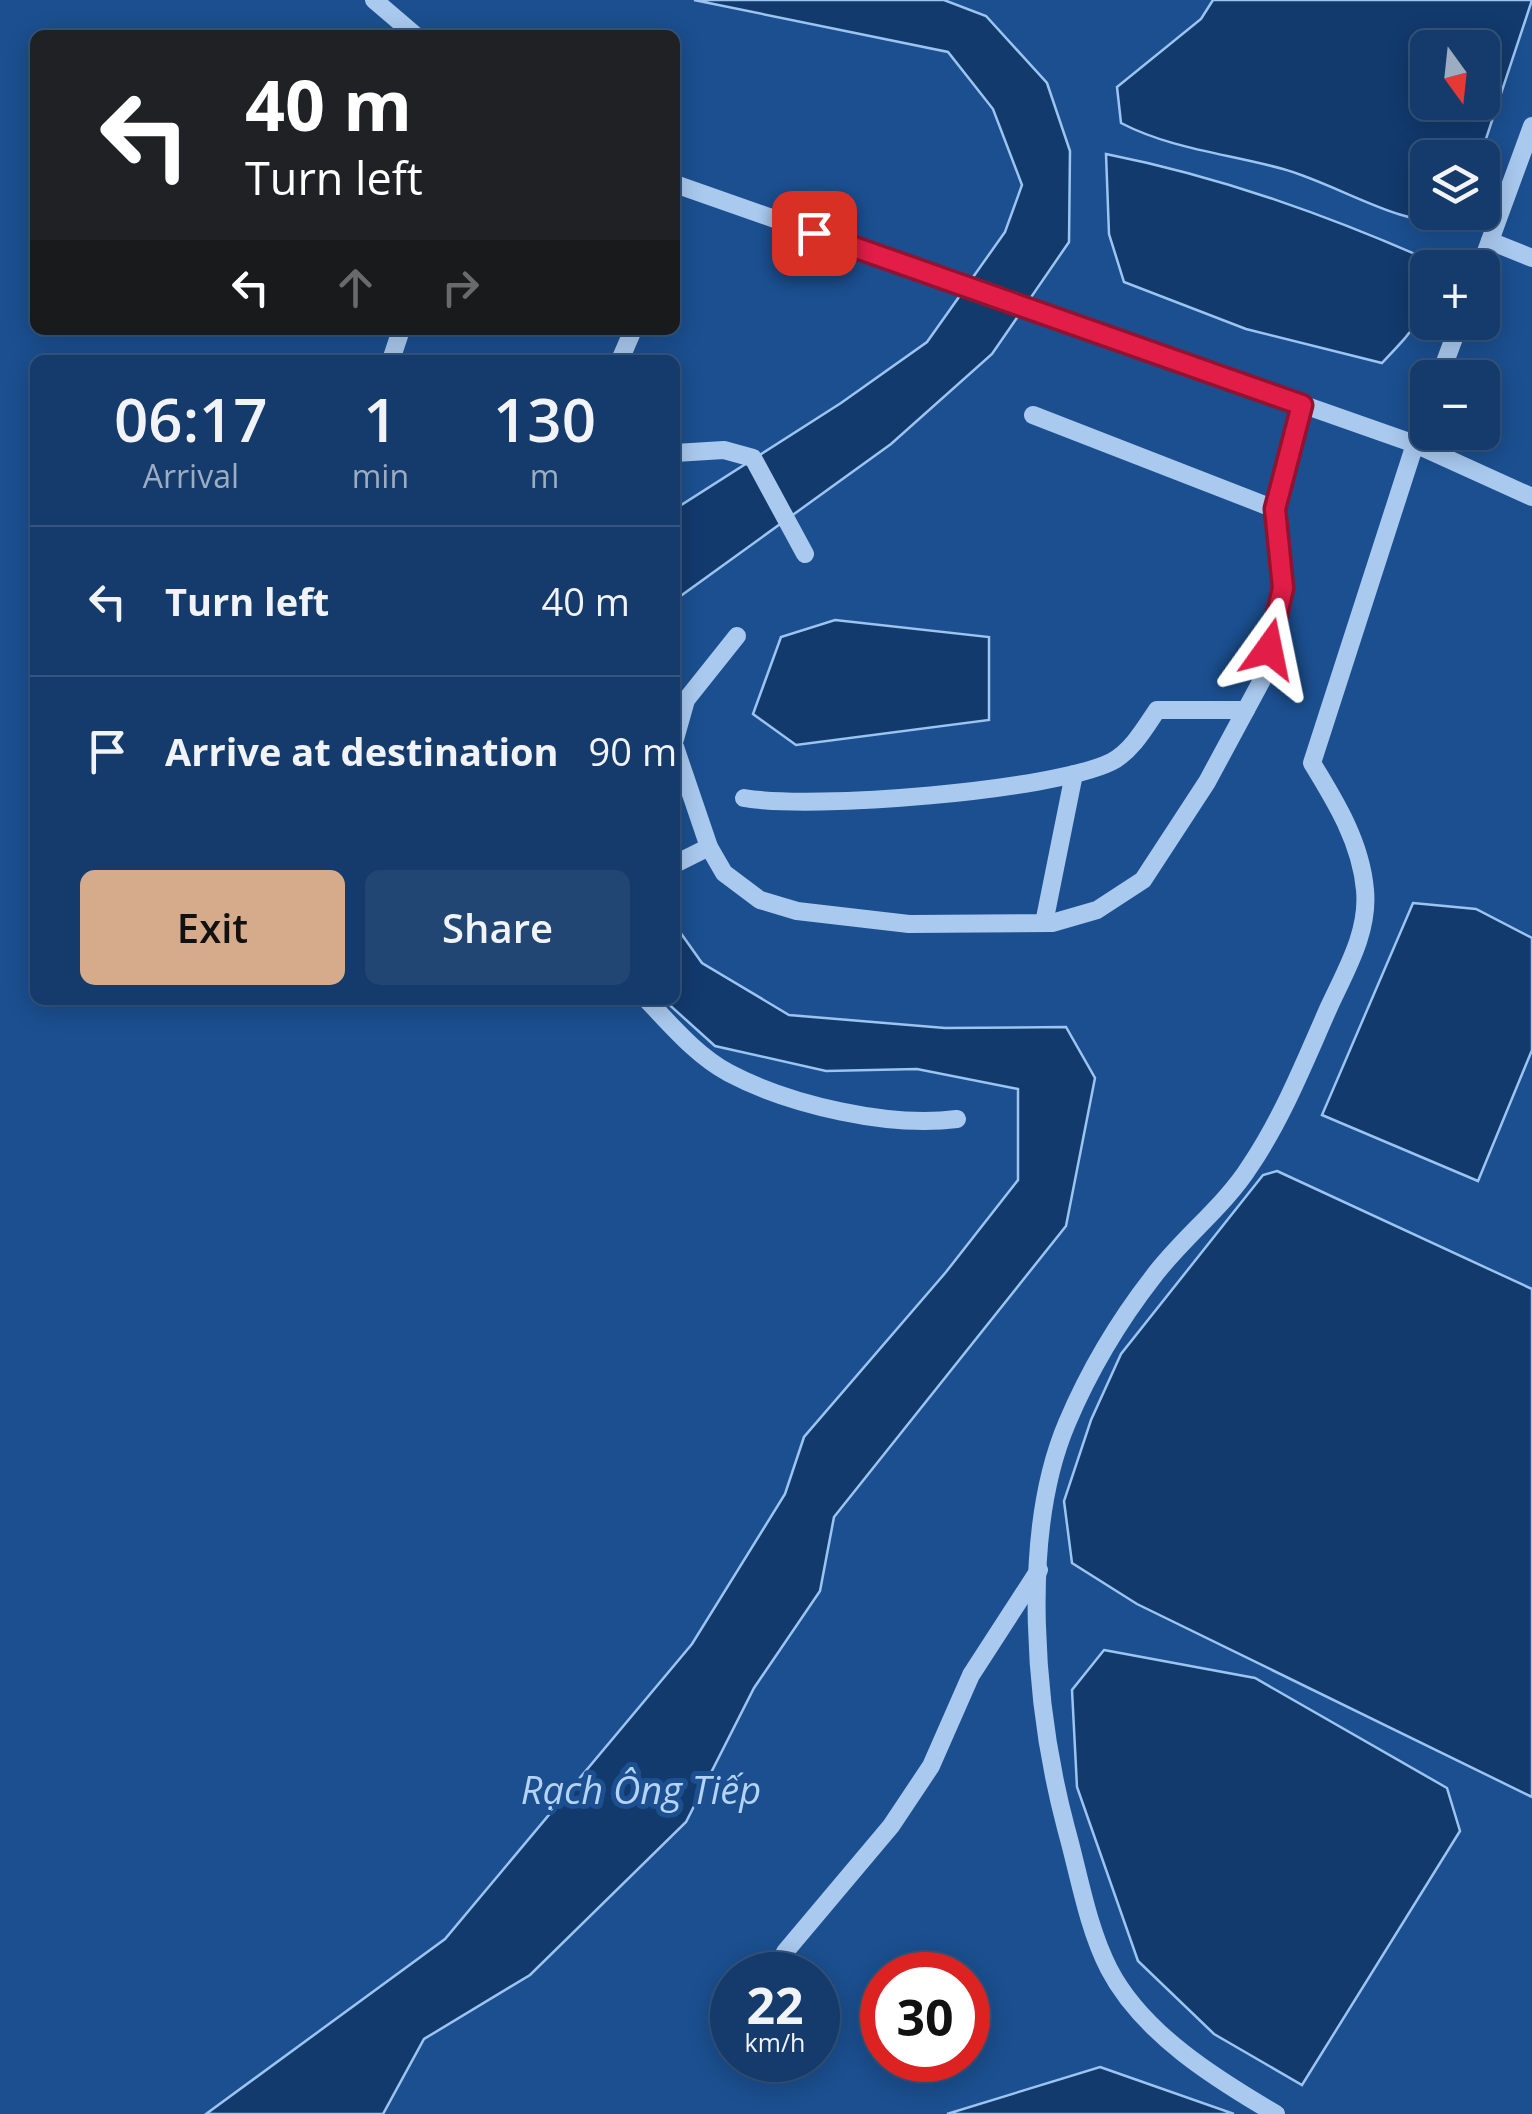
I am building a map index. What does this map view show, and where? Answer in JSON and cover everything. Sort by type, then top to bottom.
[{"type":"street","points":[[374,0],[408,30]]},
{"type":"street","points":[[1487,250],[1532,126]]},
{"type":"street","points":[[680,186],[1410,443]]},
{"type":"street","points":[[1490,241],[1532,258]]},
{"type":"street","points":[[680,763],[709,847],[724,873],[760,900],[797,911],[908,924],[1044,923],[1098,910],[1144,880],[1207,782],[1262,680],[1283,588],[1275,509],[1302,405]]},
{"type":"street","points":[[1033,415],[1275,509]]},
{"type":"street","points":[[680,453],[724,450],[753,458],[805,554]]},
{"type":"street","points":[[1276,2114],[1193,2065],[1111,1973],[1098,1944],[1060,1803],[1041,1675],[1040,1569],[1045,1493],[1066,1426],[1102,1350],[1153,1276],[1248,1170],[1279,1117],[1363,929],[1365,890],[1357,854],[1345,816],[1312,763],[1412,450]]},
{"type":"street","points":[[1427,450],[1532,497]]},
{"type":"street","points":[[680,721],[686,700],[737,636]]},
{"type":"street","points":[[744,798],[788,802],[923,794],[1074,774],[1116,760],[1157,710],[1246,710]]},
{"type":"street","points":[[1044,923],[1074,774]]},
{"type":"street","points":[[680,862],[709,847]]},
{"type":"street","points":[[653,1005],[694,1047],[729,1073],[848,1113],[931,1122],[957,1119]]},
{"type":"street","points":[[785,1952],[891,1826],[931,1766],[971,1675],[1040,1569]]},
{"type":"water","points":[[694,0],[944,0],[986,16],[1047,83],[1070,151],[1069,242],[992,354],[891,444],[680,596],[680,506],[841,403],[927,342],[1005,232],[1022,185],[993,109],[948,52]]},
{"type":"water","points":[[1213,0],[1532,0],[1500,97],[1500,30],[1410,30],[1410,120],[1492,120],[1486,140],[1410,140],[1410,217],[1283,169],[1140,132],[1121,123],[1117,87],[1201,19]]},
{"type":"water","points":[[1106,154],[1192,174],[1275,200],[1410,252],[1410,330],[1382,363],[1246,329],[1124,282],[1109,234]]},
{"type":"water","points":[[835,620],[989,637],[989,720],[796,745],[753,714],[781,637]]},
{"type":"water","points":[[1413,903],[1476,909],[1532,938],[1532,1050],[1478,1181],[1322,1115]]},
{"type":"water","name":"Rạch Ông Tiếp","points":[[680,932],[702,963],[789,1015],[945,1028],[1066,1027],[1095,1078],[1066,1226],[834,1517],[820,1591],[754,1688],[686,1822],[530,1975],[424,2039],[383,2114],[206,2114],[445,1939],[692,1644],[785,1494],[804,1437],[946,1272],[1018,1180],[1018,1089],[917,1069],[826,1071],[715,1046],[670,1005],[680,1005]]},
{"type":"water","points":[[1277,1171],[1532,1289],[1532,1797],[1137,1604],[1072,1563],[1064,1501],[1091,1420],[1121,1354],[1263,1175]]},
{"type":"water","points":[[1104,1650],[1255,1678],[1447,1788],[1460,1831],[1302,2085],[1214,2034],[1138,1961],[1077,1787],[1072,1690]]},
{"type":"water","points":[[1100,2067],[1234,2114],[947,2114]]},
{"type":"route","points":[[814,233],[1302,405],[1275,509],[1283,588],[1269,649]]}]
